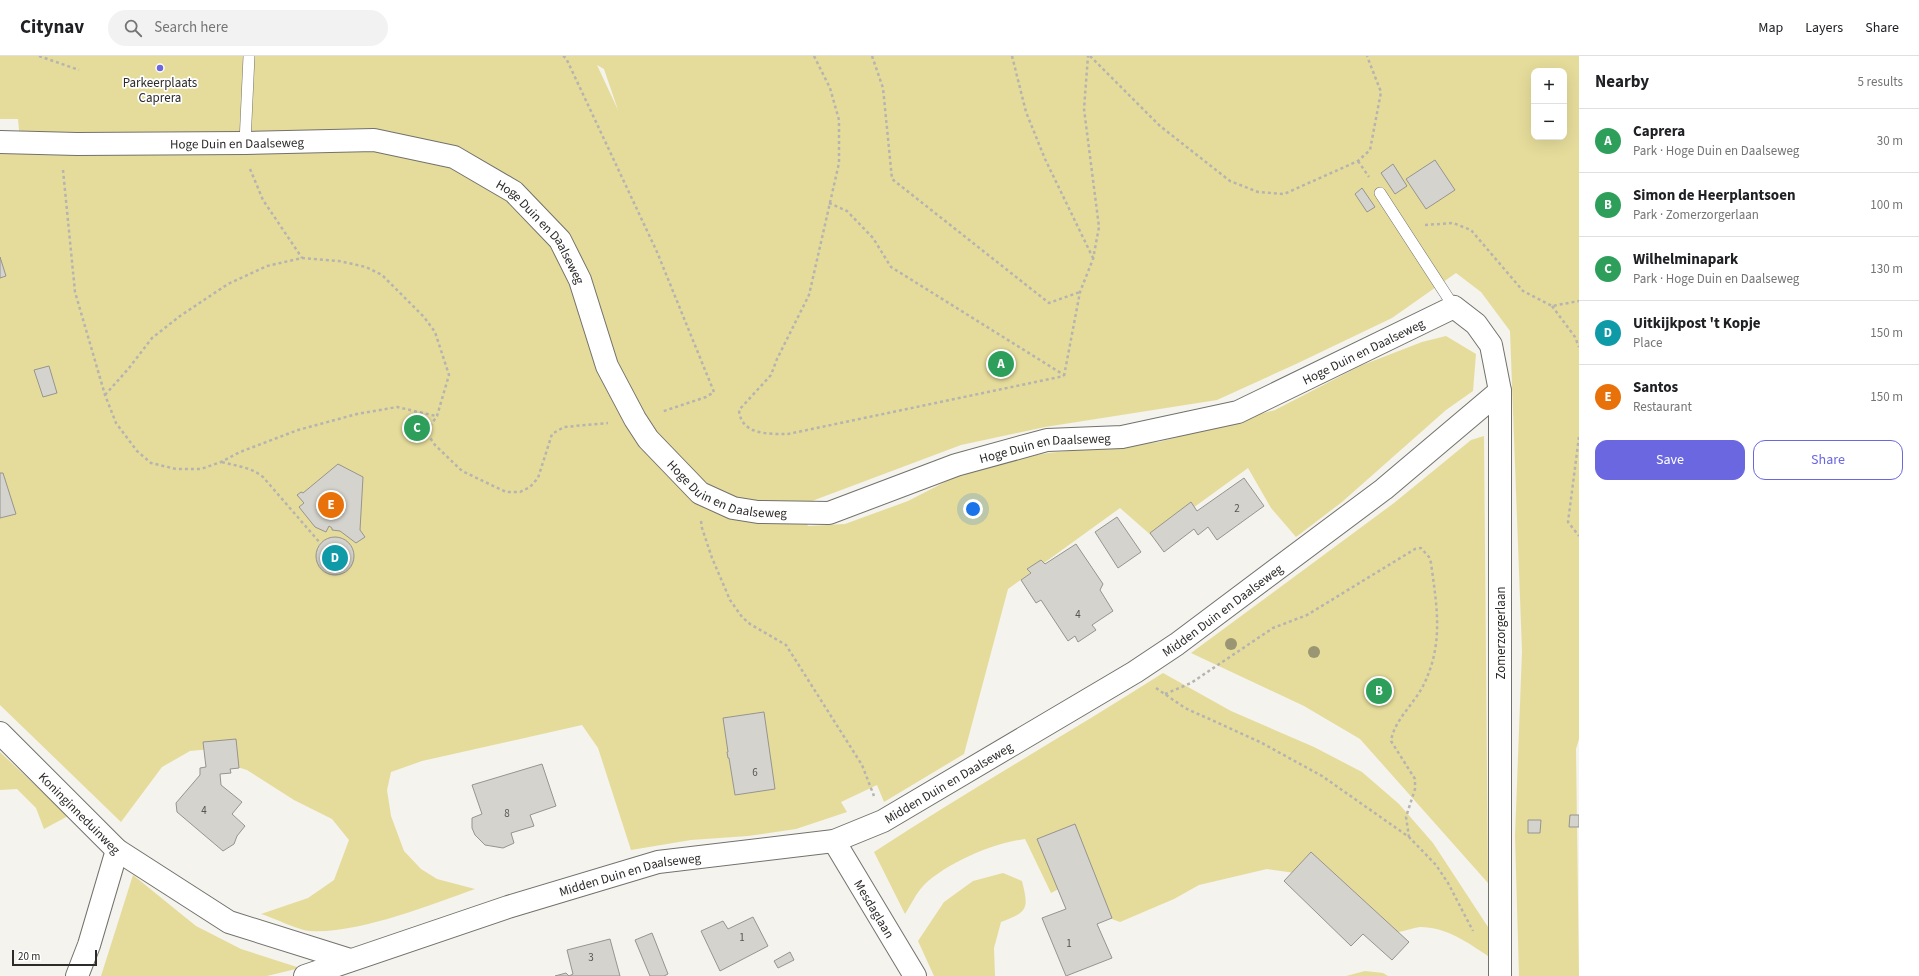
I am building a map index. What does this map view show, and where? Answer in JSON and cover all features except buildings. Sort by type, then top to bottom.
[{"type":"street","name":"Hoge Duin en Daalseweg","points":[[0,142],[247,153],[374,140],[454,157],[514,192],[560,240],[580,280],[607,366],[635,419],[661,453],[700,493],[733,508],[758,512],[829,512],[956,465],[1047,440],[1122,437],[1238,412],[1454,306]]},
{"type":"street","name":"Zomerzorgerlaan","points":[[1454,306],[1476,324],[1491,345],[1500,391],[1500,976]]},
{"type":"street","name":"Midden Duin en Daalseweg","points":[[305,976],[508,907],[658,862],[834,841],[883,821],[1135,672],[1176,644],[1384,489],[1500,391]]},
{"type":"street","name":"Koninginneduinweg","points":[[0,733],[117,850],[89,945],[77,976]]},
{"type":"street","name":"Mesdaglaan","points":[[834,841],[915,976]]},
{"type":"street","points":[[117,850],[229,922],[350,960]]},
{"type":"lane","points":[[247,153],[249,56]]},
{"type":"lane","points":[[1380,193],[1454,306]]},
{"type":"path","points":[[39,56],[79,70]]},
{"type":"path","points":[[563,56],[566,58],[657,252],[714,392],[706,397],[662,412]]},
{"type":"path","points":[[814,56],[830,88],[839,120],[839,163],[809,295],[777,359],[771,375],[739,410],[742,422],[748,428],[761,433],[788,434],[1064,376]]},
{"type":"path","points":[[872,56],[883,88],[892,179],[1049,303],[1080,292]]},
{"type":"path","points":[[1012,56],[1026,112],[1045,159],[1093,259]]},
{"type":"path","points":[[1064,376],[1080,292],[1093,259],[1099,227],[1084,109],[1089,56]]},
{"type":"path","points":[[1089,56],[1160,126],[1230,181],[1258,192],[1284,194],[1358,161],[1370,150],[1381,92],[1367,56]]},
{"type":"path","points":[[60,144],[75,292],[105,395],[116,424],[136,451],[152,463],[176,469],[201,469],[221,462],[240,452],[298,430],[358,414],[397,407],[436,416]]},
{"type":"path","points":[[247,153],[263,200],[302,258]]},
{"type":"path","points":[[1358,161],[1372,182]]},
{"type":"path","points":[[830,203],[847,211],[873,238],[891,267],[1064,376]]},
{"type":"path","points":[[1418,225],[1453,223],[1471,230],[1523,291],[1552,306],[1575,337],[1579,347]]},
{"type":"path","points":[[105,395],[152,338],[180,316],[228,284],[267,266],[302,258],[339,261],[366,267],[382,275],[424,317],[435,332],[449,375],[436,416],[426,432],[435,444],[462,471],[506,492],[520,492],[530,487],[538,478],[552,434],[564,427],[594,426]]},
{"type":"path","points":[[1552,306],[1579,301]]},
{"type":"path","points":[[1579,437],[1568,522],[1579,536]]},
{"type":"path","points":[[221,462],[248,469],[260,474],[321,544]]},
{"type":"path","points":[[700,493],[702,528],[730,600],[745,620],[786,645],[862,765],[883,821]]},
{"type":"path","points":[[1165,694],[1191,683],[1273,628],[1307,615],[1415,548],[1421,548],[1429,557],[1431,563],[1436,604],[1436,651],[1422,687],[1403,718],[1393,730],[1390,741],[1415,779],[1415,789],[1406,817],[1409,837]]},
{"type":"path","points":[[1135,672],[1185,708],[1260,742],[1322,776],[1360,801],[1409,837],[1436,865],[1448,883],[1474,932]]},
{"type":"shaded area","points":[[0,56],[1579,56],[1579,739],[1576,749],[1579,976],[1519,976],[1515,836],[1522,651],[1510,331],[1481,292],[1456,273],[1392,318],[1217,400],[1045,427],[961,445],[804,504],[797,502],[808,526],[845,524],[908,501],[978,465],[1048,453],[1159,442],[1275,410],[1360,366],[1422,342],[1446,336],[1476,354],[1473,391],[1446,410],[1342,502],[1296,537],[1271,508],[1248,468],[1153,537],[1120,508],[1008,589],[964,754],[884,802],[877,785],[841,802],[847,812],[796,829],[748,836],[691,840],[631,850],[598,748],[582,725],[422,761],[391,772],[387,790],[391,816],[404,851],[421,869],[437,879],[475,889],[394,917],[350,928],[329,931],[305,930],[261,914],[308,898],[334,880],[349,840],[332,819],[294,800],[247,770],[227,764],[223,748],[190,751],[162,767],[121,822],[0,705],[0,153],[21,153],[18,119],[0,119]],"holes":[[[597,65],[604,69],[618,110]]]},
{"type":"shaded area","points":[[1484,436],[1488,883],[1360,739],[1304,706],[1191,653],[1394,503],[1471,440]]},
{"type":"shaded area","points":[[1163,673],[1231,711],[1314,747],[1362,772],[1399,804],[1433,843],[1488,927],[1488,956],[1447,932],[1420,927],[1398,932],[1379,915],[1302,874],[1267,869],[1199,885],[1174,899],[1120,922],[1109,918],[1085,875],[1051,893],[1025,839],[1012,841],[971,855],[945,869],[921,888],[905,914],[874,852]]},
{"type":"shaded area","points":[[0,752],[68,816],[44,829],[36,808],[17,789],[0,790]]},
{"type":"shaded area","points":[[1003,873],[1022,881],[1026,904],[1017,915],[1001,922],[994,948],[995,976],[934,976],[918,941],[944,902],[973,881]]},
{"type":"shaded area","points":[[133,875],[196,926],[241,949],[300,968],[267,976],[101,976]]},
{"type":"shaded area","points":[[1365,971],[1383,973],[1388,976],[1346,976]]},
{"type":"place","name":"Parkeerplaats Caprera","points":[[160,68]]},
{"type":"place","name":"Caprera","points":[[1001,364]]},
{"type":"place","name":"Wilhelminapark","points":[[417,428]]},
{"type":"place","name":"Santos","points":[[331,505]]},
{"type":"place","name":"Uitkijkpost 't Kopje","points":[[335,558]]},
{"type":"place","name":"Simon de Heerplantsoen","points":[[1379,691]]}]
